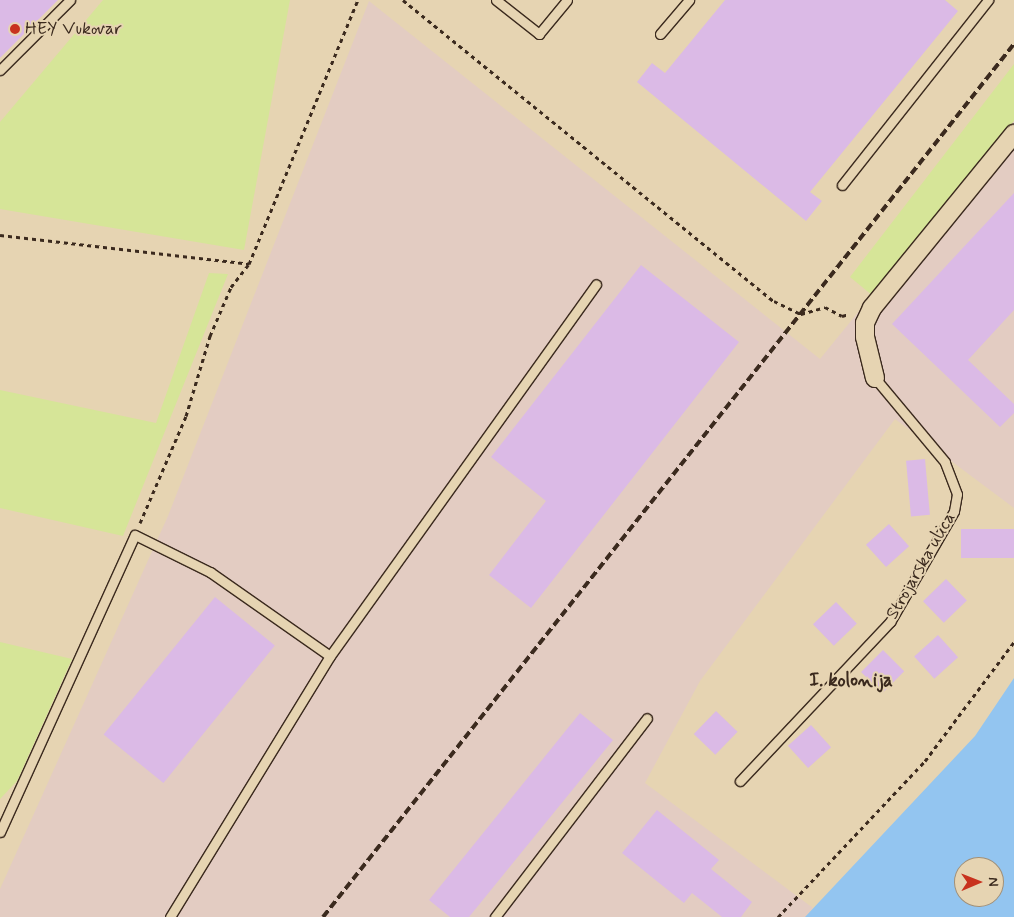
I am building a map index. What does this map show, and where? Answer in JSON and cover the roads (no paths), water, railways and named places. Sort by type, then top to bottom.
[{"type":"street","name":"Strojarska ulica","points":[[875,378],[865,337],[865,323],[872,308],[1014,134]]},
{"type":"lane","points":[[0,70],[70,0]]},
{"type":"lane","points":[[496,0],[539,34],[567,0]]},
{"type":"lane","points":[[660,34],[689,0]]},
{"type":"lane","points":[[842,185],[988,0]]},
{"type":"lane","points":[[170,917],[330,656],[596,285]]},
{"type":"lane","name":"Strojarska ulica","points":[[740,781],[890,622],[954,511],[957,494],[945,462],[875,378]]},
{"type":"lane","points":[[0,832],[135,535],[210,572],[330,656]]},
{"type":"lane","points":[[495,917],[647,718]]},
{"type":"water","points":[[1014,678],[1014,917],[805,917],[975,736]]},
{"type":"railway","points":[[323,917],[1014,44]]},
{"type":"place","name":"HEY Vukovar","points":[[15,29]]},
{"type":"district","name":"I. kolonija","points":[[851,681]]}]
